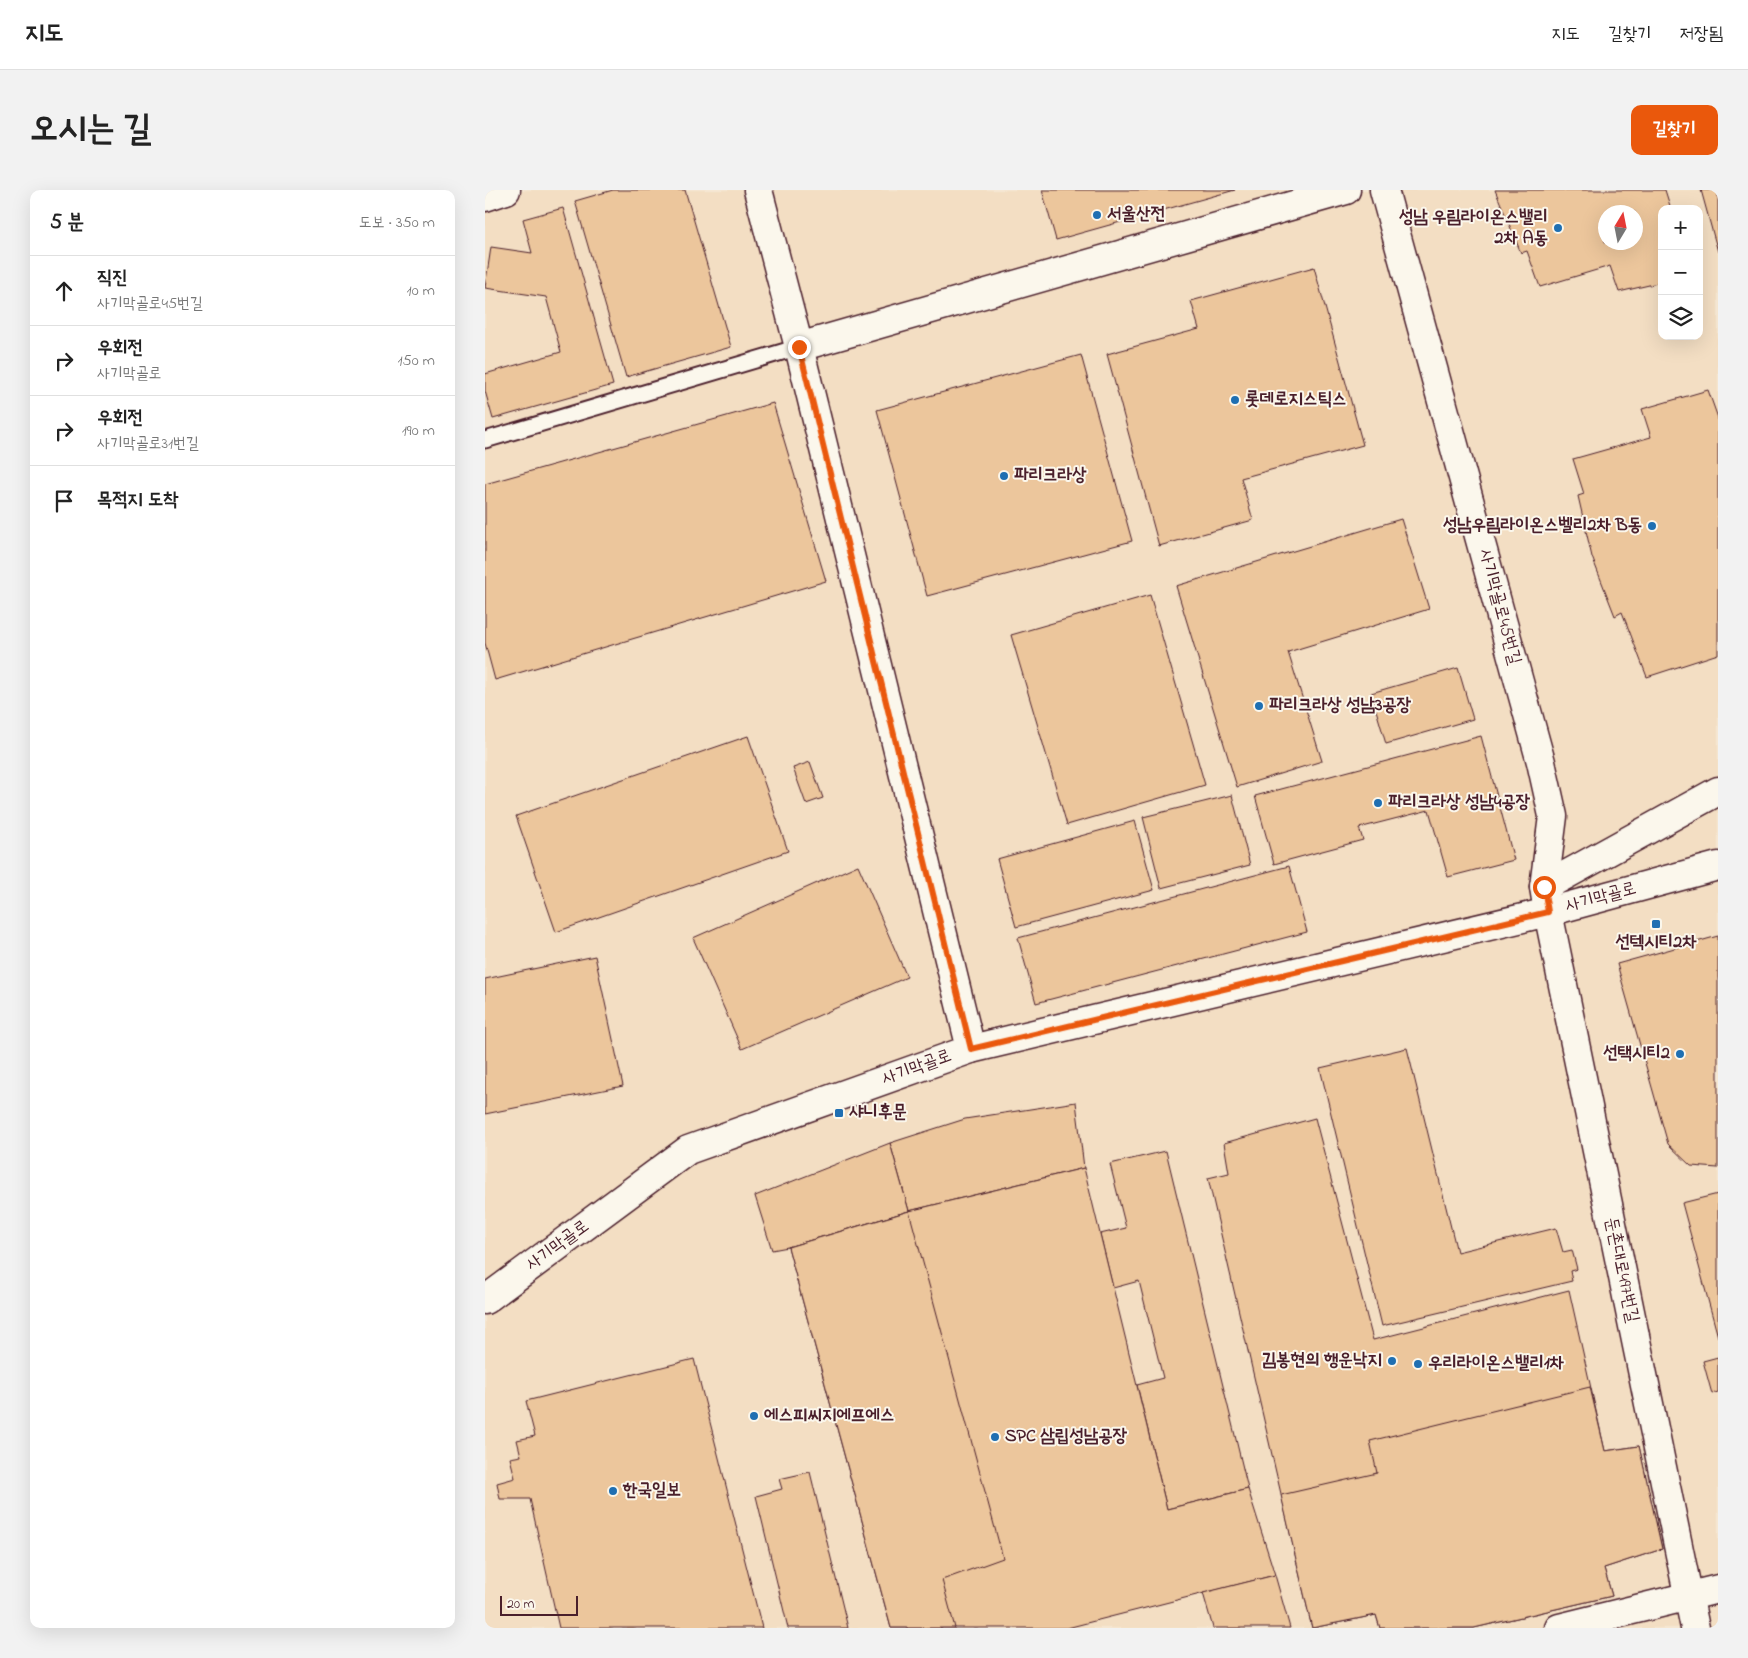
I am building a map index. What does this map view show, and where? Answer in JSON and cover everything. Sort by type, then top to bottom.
[{"type":"street","points":[[485,197],[506,190]]},
{"type":"street","points":[[758,190],[799,347],[971,1049]]},
{"type":"street","points":[[799,347],[1346,190]]},
{"type":"street","name":"사기막골로45번길","points":[[1384,190],[1541,762],[1553,816],[1546,900]]},
{"type":"street","points":[[1546,900],[1718,791]]},
{"type":"street","name":"사기막골로","points":[[485,1300],[689,1150],[971,1049],[1546,900],[1718,866]]},
{"type":"street","name":"둔촌대로497번길","points":[[1546,900],[1695,1628]]},
{"type":"street","points":[[1559,1628],[1718,1589]]},
{"type":"lane","points":[[485,440],[799,347]]},
{"type":"shaded area","points":[[526,190],[1718,190],[1718,1628],[485,1628],[485,202]]},
{"type":"building","points":[[613,190],[685,190],[731,347],[626,377],[575,201]]},
{"type":"building","name":"서울산전","points":[[1042,190],[1235,190],[1056,240]]},
{"type":"building","name":"성남 우림라이온스밸리 2차 A동","points":[[1495,190],[1665,190],[1670,205],[1658,205],[1658,283],[1619,292],[1610,266],[1540,287],[1527,251],[1521,253]]},
{"type":"building","points":[[1701,190],[1718,190],[1718,252]]},
{"type":"building","points":[[563,208],[613,385],[493,419],[485,391],[485,374],[561,352],[546,297],[485,288],[491,247],[532,253],[523,219]]},
{"type":"building","name":"롯데로지스틱스","points":[[1314,267],[1363,445],[1241,478],[1253,520],[1159,546],[1107,354],[1199,329],[1191,301]]},
{"type":"building","name":"파리크라상","points":[[1081,355],[1132,541],[927,596],[877,410]]},
{"type":"building","name":"성남우림라이온스벨리2차 B동","points":[[1708,390],[1718,418],[1718,654],[1647,677],[1622,612],[1615,616],[1592,557],[1578,496],[1584,494],[1573,459],[1651,437],[1642,409]]},
{"type":"building","points":[[773,403],[826,581],[495,680],[485,643],[485,484]]},
{"type":"building","name":"파리크라상 성남3공장","points":[[1401,519],[1429,609],[1288,652],[1322,761],[1237,787],[1176,586]]},
{"type":"building","points":[[1150,595],[1205,785],[1067,825],[1011,635]]},
{"type":"building","points":[[1458,668],[1473,719],[1386,744],[1371,693]]},
{"type":"building","points":[[748,736],[788,851],[556,932],[516,816]]},
{"type":"building","name":"파리크라상 성남4공장","points":[[1481,736],[1514,860],[1448,877],[1429,810],[1359,828],[1363,840],[1274,864],[1255,796]]},
{"type":"building","points":[[810,762],[823,798],[806,804],[793,768]]},
{"type":"building","points":[[1232,795],[1250,865],[1161,888],[1143,817]]},
{"type":"building","points":[[1135,821],[1154,890],[1016,927],[997,859]]},
{"type":"building","points":[[858,865],[907,977],[742,1049],[693,938]]},
{"type":"building","points":[[1289,866],[1307,932],[1036,1003],[1018,938]]},
{"type":"building","name":"선택시티2","points":[[1718,936],[1718,1168],[1691,1166],[1668,1144],[1617,964]]},
{"type":"building","points":[[595,956],[623,1086],[485,1114],[485,979]]},
{"type":"building","points":[[1407,1048],[1457,1252],[1556,1228],[1563,1252],[1572,1250],[1577,1269],[1570,1271],[1572,1281],[1382,1326],[1320,1068]]},
{"type":"building","points":[[1076,1102],[1084,1168],[909,1211],[890,1143],[965,1119]]},
{"type":"building","name":"우리라이온스밸리1차","points":[[1315,1118],[1373,1340],[1569,1290],[1605,1451],[1639,1446],[1662,1549],[1604,1568],[1612,1596],[1474,1628],[1380,1628],[1376,1615],[1312,1628],[1208,1178],[1229,1173],[1224,1143]]},
{"type":"building","points":[[890,1143],[909,1211],[772,1250],[755,1196]]},
{"type":"building","points":[[1166,1151],[1248,1489],[1167,1509],[1137,1385],[1163,1378],[1139,1281],[1113,1288],[1100,1234],[1126,1228],[1110,1164]]},
{"type":"building","name":"SPC 삼립성남공장","points":[[1084,1168],[1167,1509],[1248,1489],[1275,1575],[1067,1628],[891,1628],[788,1247],[909,1211]]},
{"type":"building","points":[[1718,1194],[1718,1337],[1682,1203]]},
{"type":"building","points":[[909,1211],[1003,1558],[942,1580],[955,1628],[891,1628],[788,1247]]},
{"type":"building","points":[[1718,1357],[1718,1392],[1712,1394],[1703,1361]]},
{"type":"building","name":"한국일보","points":[[694,1359],[762,1628],[559,1628],[530,1499],[500,1499],[497,1483],[515,1478],[510,1458],[521,1456],[517,1440],[535,1436],[526,1401]]},
{"type":"building","points":[[1590,1387],[1605,1451],[1639,1446],[1662,1549],[1604,1568],[1612,1596],[1474,1628],[1380,1628],[1376,1615],[1312,1628],[1281,1495],[1377,1473],[1370,1441]]},
{"type":"building","points":[[810,1472],[848,1628],[788,1628],[756,1496],[782,1489],[779,1479]]},
{"type":"building","points":[[1275,1575],[1290,1628],[1213,1628],[1203,1593]]},
{"type":"place","name":"서울산전","points":[[1097,215]]},
{"type":"place","name":"성남 우림라이온스밸리 2차 A동","points":[[1558,228]]},
{"type":"place","name":"롯데로지스틱스","points":[[1235,400]]},
{"type":"place","name":"파리크라상","points":[[1004,476]]},
{"type":"place","name":"성남우림라이온스벨리2차 B동","points":[[1652,526]]},
{"type":"place","name":"파리크라상 성남3공장","points":[[1259,706]]},
{"type":"place","name":"파리크라상 성남4공장","points":[[1378,803]]},
{"type":"place","name":"선텍시티2차","points":[[1656,924]]},
{"type":"place","name":"선택시티2","points":[[1680,1054]]},
{"type":"place","name":"샤니후문","points":[[839,1113]]},
{"type":"place","name":"김봉현의 행운낙지","points":[[1392,1361]]},
{"type":"place","name":"우리라이온스밸리1차","points":[[1418,1364]]},
{"type":"place","name":"에스피씨지에프에스","points":[[754,1416]]},
{"type":"place","name":"SPC 삼립성남공장","points":[[995,1437]]},
{"type":"place","name":"한국일보","points":[[613,1491]]},
{"type":"route","points":[[799,347],[971,1049],[1548,912],[1544,887]]}]
